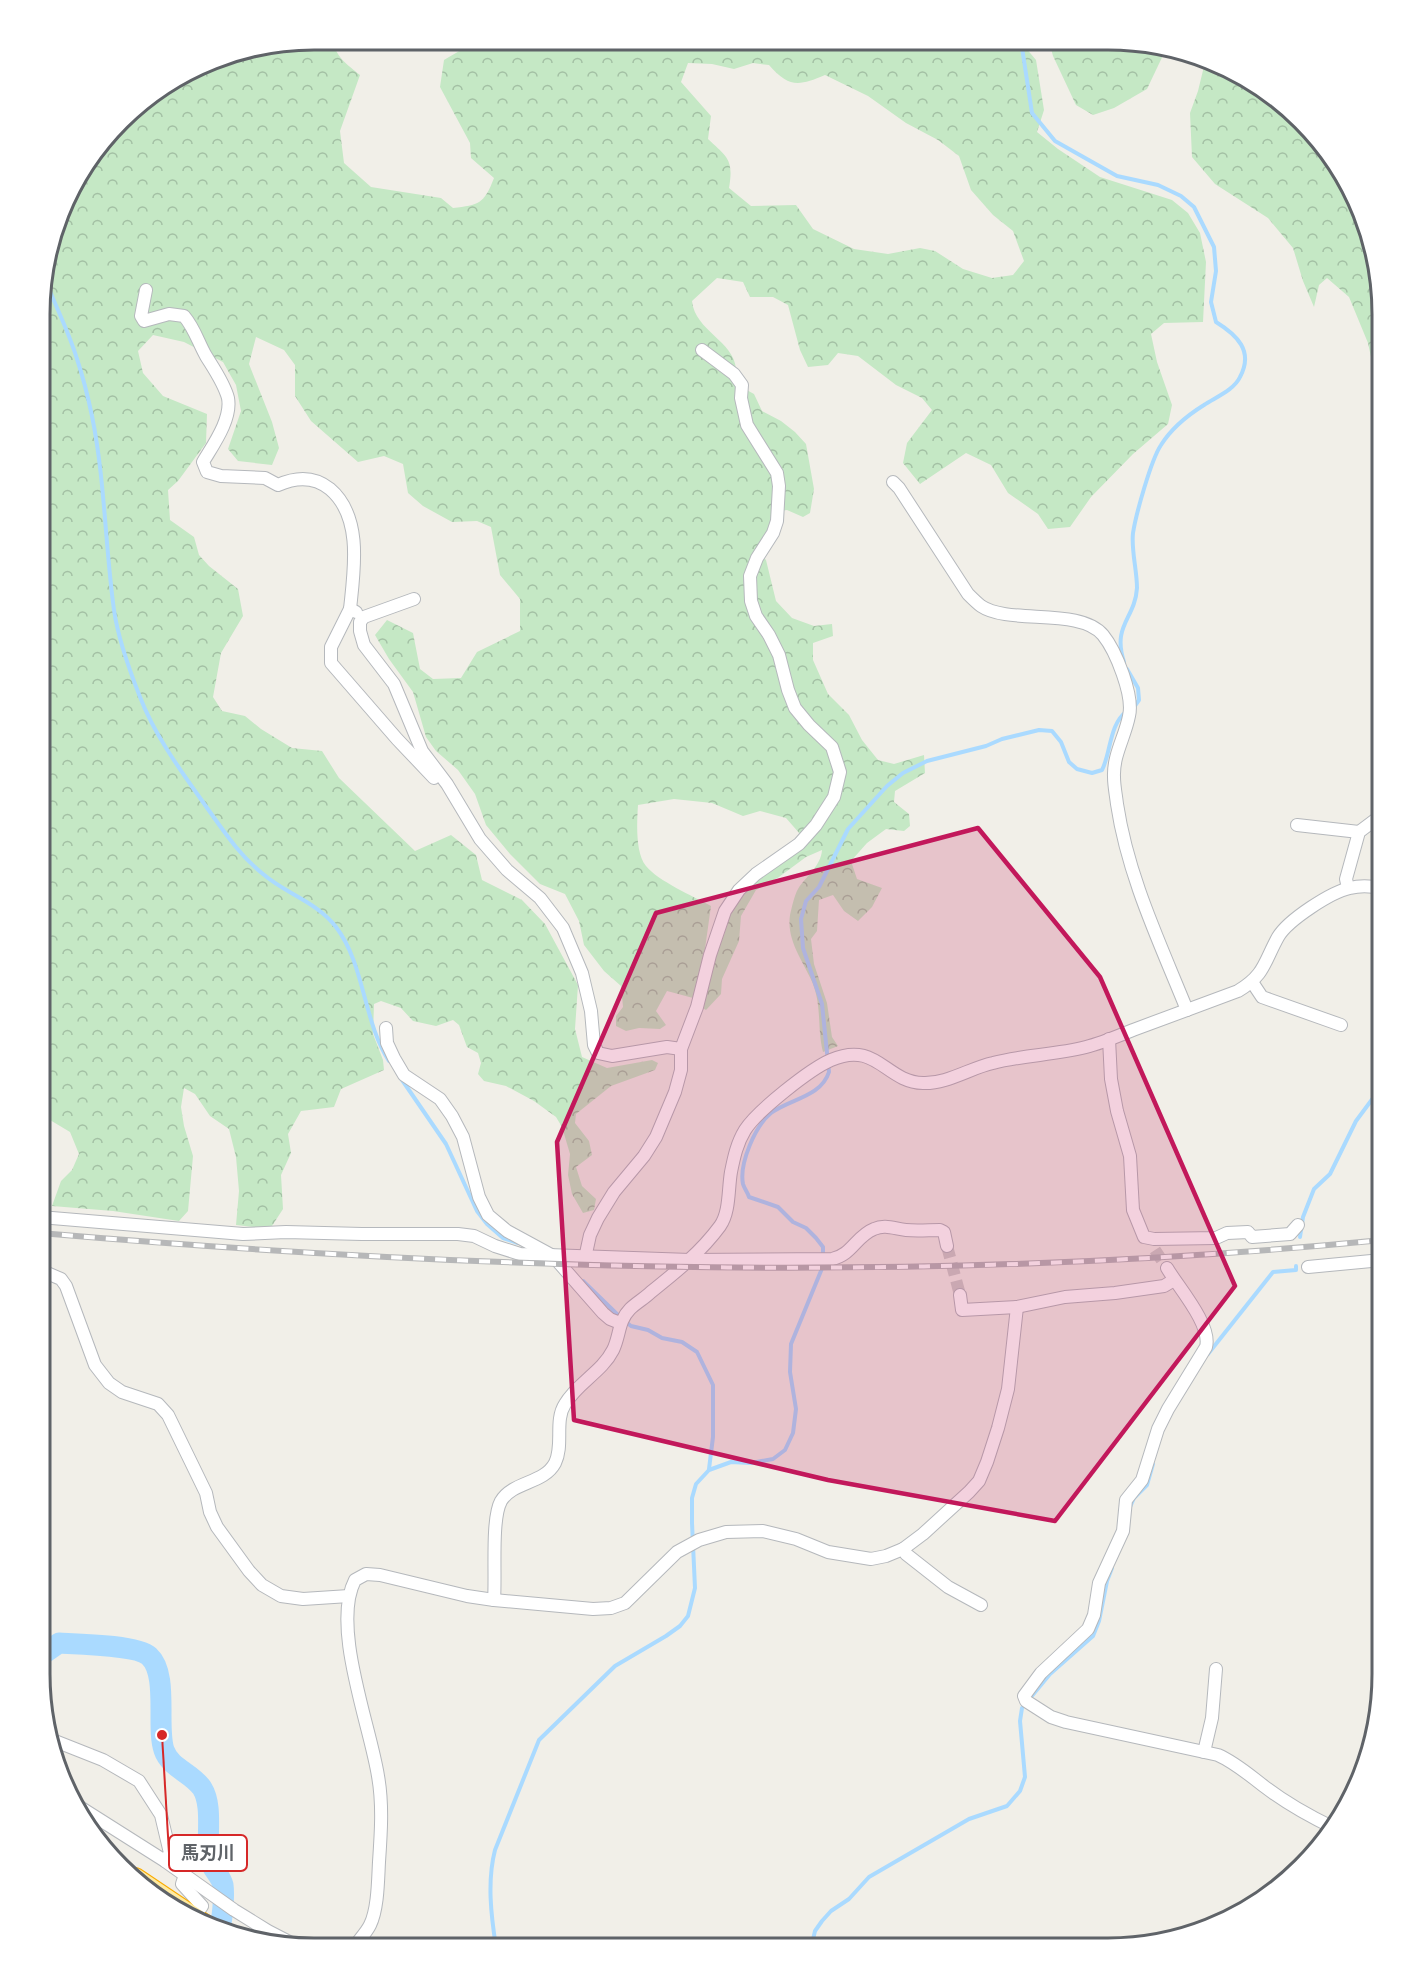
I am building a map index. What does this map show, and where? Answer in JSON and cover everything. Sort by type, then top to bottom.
[{"type":"street","points":[[146,290],[141,315],[144,321],[170,314],[184,315],[194,328],[228,399],[227,416],[203,462],[207,472],[221,476],[265,478],[278,485],[292,479],[309,479],[323,483],[338,495],[348,513],[353,538],[353,583],[350,609],[331,647],[331,663],[397,739],[458,802]]},
{"type":"street","points":[[585,1258],[590,1235],[598,1218],[614,1192],[644,1156],[656,1137],[675,1092],[681,1070],[681,1049],[697,1007],[710,954],[725,911],[739,890],[756,874],[799,844],[816,825],[834,797],[840,772],[832,747],[795,708],[779,655],[756,616],[751,601],[750,576],[777,521],[777,473],[747,425],[741,398],[742,384],[734,374],[702,350]]},
{"type":"street","points":[[893,482],[968,594],[982,607],[1000,613],[1066,620],[1091,626],[1103,635],[1112,650],[1126,685],[1130,707],[1117,752],[1113,777],[1121,827],[1140,896],[1187,1011]]},
{"type":"street","points":[[414,599],[364,616],[360,622],[360,631],[364,645],[394,684],[422,751],[447,784],[480,839],[507,870],[540,898],[563,928],[582,973],[591,1011],[594,1045],[598,1053],[612,1056],[667,1047],[681,1049]]},
{"type":"street","points":[[350,609],[364,616]]},
{"type":"street","points":[[1348,888],[1347,879],[1359,832],[1372,822]]},
{"type":"street","points":[[1296,825],[1359,832]]},
{"type":"street","points":[[494,1600],[496,1514],[503,1498],[514,1489],[545,1475],[554,1466],[559,1453],[563,1406],[598,1370],[613,1350],[620,1323],[629,1310],[690,1260],[722,1224],[736,1150],[745,1130],[776,1099],[817,1068],[831,1060],[850,1054],[862,1054],[908,1080],[923,1083],[939,1081],[987,1064],[1017,1057],[1057,1053],[1109,1039],[1238,991],[1252,982],[1264,966],[1279,936],[1289,923],[1348,888],[1372,887]]},
{"type":"street","points":[[1252,982],[1262,997],[1341,1025]]},
{"type":"street","points":[[386,1028],[387,1043],[404,1075],[440,1099],[452,1116],[463,1137],[479,1197],[488,1215],[507,1231],[553,1256],[603,1313],[620,1323]]},
{"type":"street","points":[[1109,1039],[1111,1079],[1116,1111],[1130,1156],[1133,1210],[1144,1237],[1154,1244],[1216,1238],[1227,1233],[1248,1232],[1252,1237],[1290,1234],[1298,1225]]},
{"type":"street","points":[[50,1218],[243,1234],[286,1232],[458,1234],[474,1236],[520,1254],[585,1258],[832,1259],[841,1257],[858,1240],[878,1227],[940,1230],[944,1232],[947,1246]]},
{"type":"street","points":[[1308,1267],[1372,1262]]},
{"type":"street","points":[[1167,1268],[1204,1325],[1208,1339],[1206,1347],[1168,1408],[1158,1429],[1142,1480],[1126,1500],[1122,1531],[1099,1583],[1094,1615],[1088,1629],[1041,1673],[1024,1696],[1026,1701],[1051,1717],[1066,1722],[1204,1752],[1229,1760],[1266,1788],[1325,1823]]},
{"type":"street","points":[[50,1274],[61,1279],[66,1286],[95,1365],[109,1383],[122,1392],[158,1404],[168,1415],[206,1493],[210,1512],[217,1527],[262,1585],[281,1596],[303,1599],[350,1596]]},
{"type":"street","points":[[960,1295],[962,1310],[1017,1307],[1065,1297],[1164,1286],[1174,1280]]},
{"type":"street","points":[[361,1938],[371,1924],[375,1905],[381,1801],[378,1775],[350,1653],[347,1624],[350,1596],[355,1580],[366,1574],[380,1575],[467,1596],[494,1600],[592,1609],[611,1608],[625,1603],[669,1559],[686,1547],[699,1540],[726,1532],[764,1531],[796,1539],[828,1552],[871,1558],[886,1556],[903,1549],[979,1481],[994,1440],[1008,1389],[1017,1307]]},
{"type":"street","points":[[903,1549],[906,1554],[948,1587],[981,1605]]},
{"type":"street","points":[[1204,1752],[1212,1718],[1216,1669]]},
{"type":"street","points":[[59,1743],[103,1760],[139,1781],[161,1815],[170,1853],[165,1861]]},
{"type":"street","points":[[89,1813],[165,1861],[234,1910],[277,1936]]},
{"type":"street","points":[[185,1875],[182,1884],[202,1906],[198,1911]]},
{"type":"highlighted area","points":[[978,828],[1100,977],[1235,1286],[1055,1521],[828,1480],[574,1420],[557,1142],[656,913]]},
{"type":"green space","points":[[297,50],[336,50],[346,64],[360,75],[340,131],[344,163],[371,187],[441,198],[453,208],[480,202],[494,178],[471,158],[470,143],[440,87],[444,60],[461,50],[1028,50],[1036,60],[1044,110],[1037,132],[1100,177],[1172,200],[1188,213],[1200,233],[1206,262],[1203,322],[1164,323],[1151,334],[1157,362],[1172,405],[1168,424],[1133,454],[1091,497],[1070,527],[1048,529],[1038,514],[1008,493],[991,465],[966,453],[920,484],[903,463],[907,443],[932,410],[922,398],[896,385],[858,356],[838,353],[828,365],[808,367],[800,350],[788,305],[773,297],[750,297],[743,282],[717,278],[692,301],[700,320],[734,359],[736,369],[734,383],[754,394],[762,411],[781,421],[806,444],[814,489],[810,513],[803,517],[787,510],[773,512],[771,529],[755,549],[766,560],[776,601],[792,618],[814,626],[832,624],[833,636],[813,643],[813,660],[828,694],[849,715],[862,740],[878,760],[894,764],[924,755],[925,773],[895,791],[894,802],[909,814],[910,826],[904,831],[886,829],[867,843],[851,861],[857,879],[882,888],[872,907],[858,921],[844,911],[833,895],[819,900],[817,931],[811,939],[814,964],[827,1003],[832,1037],[838,1046],[823,1052],[816,993],[793,942],[789,925],[797,892],[816,866],[822,850],[806,857],[779,877],[756,890],[741,916],[739,941],[722,979],[721,994],[706,1010],[701,1007],[716,950],[724,935],[733,905],[748,886],[800,844],[800,834],[786,818],[760,811],[743,816],[712,803],[674,799],[638,805],[638,845],[646,866],[667,883],[711,906],[703,963],[693,998],[667,991],[656,1011],[666,1025],[660,1029],[639,1028],[626,1031],[616,1026],[616,1016],[623,1007],[621,986],[604,971],[584,945],[579,921],[565,894],[540,884],[510,854],[486,825],[475,794],[458,770],[436,751],[426,737],[413,692],[375,635],[387,620],[413,633],[420,669],[433,679],[461,678],[477,652],[520,631],[520,599],[500,575],[491,527],[477,521],[452,522],[423,506],[408,493],[403,464],[384,456],[358,462],[311,421],[295,396],[295,365],[284,350],[256,337],[249,364],[272,422],[279,448],[272,465],[238,461],[228,449],[241,411],[236,385],[223,362],[184,342],[153,335],[138,351],[143,373],[163,396],[207,414],[206,443],[178,481],[168,490],[170,520],[194,537],[199,555],[238,589],[243,616],[221,653],[213,697],[222,711],[245,716],[292,748],[322,751],[339,778],[415,851],[451,835],[476,855],[482,880],[522,900],[545,924],[578,985],[575,1029],[582,1057],[607,1068],[652,1060],[658,1063],[655,1070],[611,1086],[576,1114],[575,1123],[589,1141],[592,1155],[576,1167],[582,1186],[596,1199],[594,1210],[583,1213],[572,1194],[568,1175],[570,1154],[562,1127],[556,1117],[534,1101],[506,1086],[484,1081],[478,1074],[481,1063],[478,1053],[467,1047],[459,1025],[453,1020],[436,1026],[413,1021],[401,1008],[381,1001],[374,1004],[373,1034],[383,1060],[384,1070],[341,1089],[334,1107],[301,1111],[288,1134],[291,1153],[281,1175],[283,1209],[270,1229],[236,1225],[239,1191],[236,1157],[229,1129],[210,1116],[195,1094],[184,1088],[181,1107],[193,1156],[188,1211],[179,1221],[113,1211],[52,1206],[61,1181],[72,1170],[79,1154],[70,1132],[50,1120],[50,297],[59,245],[70,213],[85,182],[115,140],[153,104],[197,77],[245,59]],"holes":[[[688,63],[712,64],[734,69],[753,63],[769,65],[783,78],[795,83],[825,75],[868,96],[906,123],[938,140],[959,156],[971,190],[993,215],[1013,231],[1024,261],[1013,275],[992,278],[963,269],[935,251],[920,248],[888,254],[854,249],[813,229],[796,205],[751,206],[729,188],[730,164],[728,159],[708,139],[711,116],[681,82]]]},
{"type":"green space","points":[[1051,50],[1124,50],[1163,56],[1147,89],[1114,108],[1093,115],[1076,105]]},
{"type":"green space","points":[[1204,68],[1239,85],[1268,104],[1294,127],[1327,167],[1351,213],[1366,262],[1371,297],[1372,362],[1368,343],[1349,297],[1327,278],[1319,285],[1314,307],[1293,248],[1268,218],[1215,184],[1192,157],[1190,113]]},
{"type":"waterway","points":[[1022,50],[1032,113],[1055,141],[1117,176],[1158,185],[1181,196],[1194,207],[1214,247],[1216,271],[1211,302],[1216,322],[1237,338],[1244,352],[1244,368],[1234,386],[1192,413],[1175,428],[1161,445],[1153,462],[1133,533],[1137,588],[1135,599],[1122,630],[1121,649],[1124,662]]},
{"type":"waterway","points":[[51,292],[74,349],[89,402],[100,464],[116,621],[128,665],[146,711],[178,766],[239,850],[254,867],[320,911],[336,927],[353,958],[374,1029],[389,1061]]},
{"type":"waterway","points":[[1127,669],[1138,688],[1139,700],[1134,707]]},
{"type":"waterway","points":[[495,1938],[491,1874],[495,1850],[539,1740],[615,1666],[666,1636],[680,1626],[688,1616],[695,1588],[692,1498],[696,1484],[709,1470],[731,1462],[751,1463],[773,1459],[785,1450],[793,1433],[796,1409],[790,1372],[791,1344],[823,1266],[823,1247],[806,1228],[793,1222],[778,1207],[749,1197],[742,1176],[743,1166],[754,1136],[765,1119],[779,1108],[804,1097],[819,1087],[829,1072],[822,1004],[803,948],[801,919],[806,901],[819,887],[848,829],[887,786],[903,773],[927,761],[1039,730],[1052,731],[1061,742],[1069,762],[1077,769],[1092,773],[1102,770],[1117,723],[1127,711]]},
{"type":"waterway","points":[[400,1077],[446,1144],[477,1211],[487,1224],[503,1238],[518,1243]]},
{"type":"waterway","points":[[1300,1237],[1303,1217],[1314,1189],[1330,1174],[1356,1121],[1372,1099]]},
{"type":"waterway","points":[[1208,1354],[1273,1272],[1296,1270],[1296,1266]]},
{"type":"waterway","points":[[583,1281],[620,1317]]},
{"type":"waterway","points":[[626,1322],[662,1338],[682,1342],[697,1352],[713,1385],[713,1437],[709,1469]]},
{"type":"waterway","points":[[1130,1507],[1134,1498],[1147,1485],[1153,1464]]},
{"type":"waterway","points":[[1031,1697],[1050,1674],[1093,1636],[1112,1568]]},
{"type":"waterway","points":[[50,1649],[59,1643],[120,1647],[142,1652],[149,1656],[155,1664],[159,1675],[164,1750],[176,1766],[198,1783],[206,1796],[210,1861],[223,1885],[221,1921]]},
{"type":"waterway","points":[[813,1938],[815,1931],[831,1911],[849,1899],[869,1877],[969,1819],[1007,1806],[1020,1791],[1025,1777],[1020,1721],[1022,1708]]},
{"type":"tunnel","points":[[947,1246],[960,1295]]},
{"type":"tunnel","points":[[1155,1250],[1167,1268]]},
{"type":"railway","points":[[50,1234],[375,1256],[543,1264],[711,1267],[879,1267],[1047,1263],[1215,1254],[1372,1241]]},
{"type":"place","name":"馬刃川","points":[[162,1735]]}]
